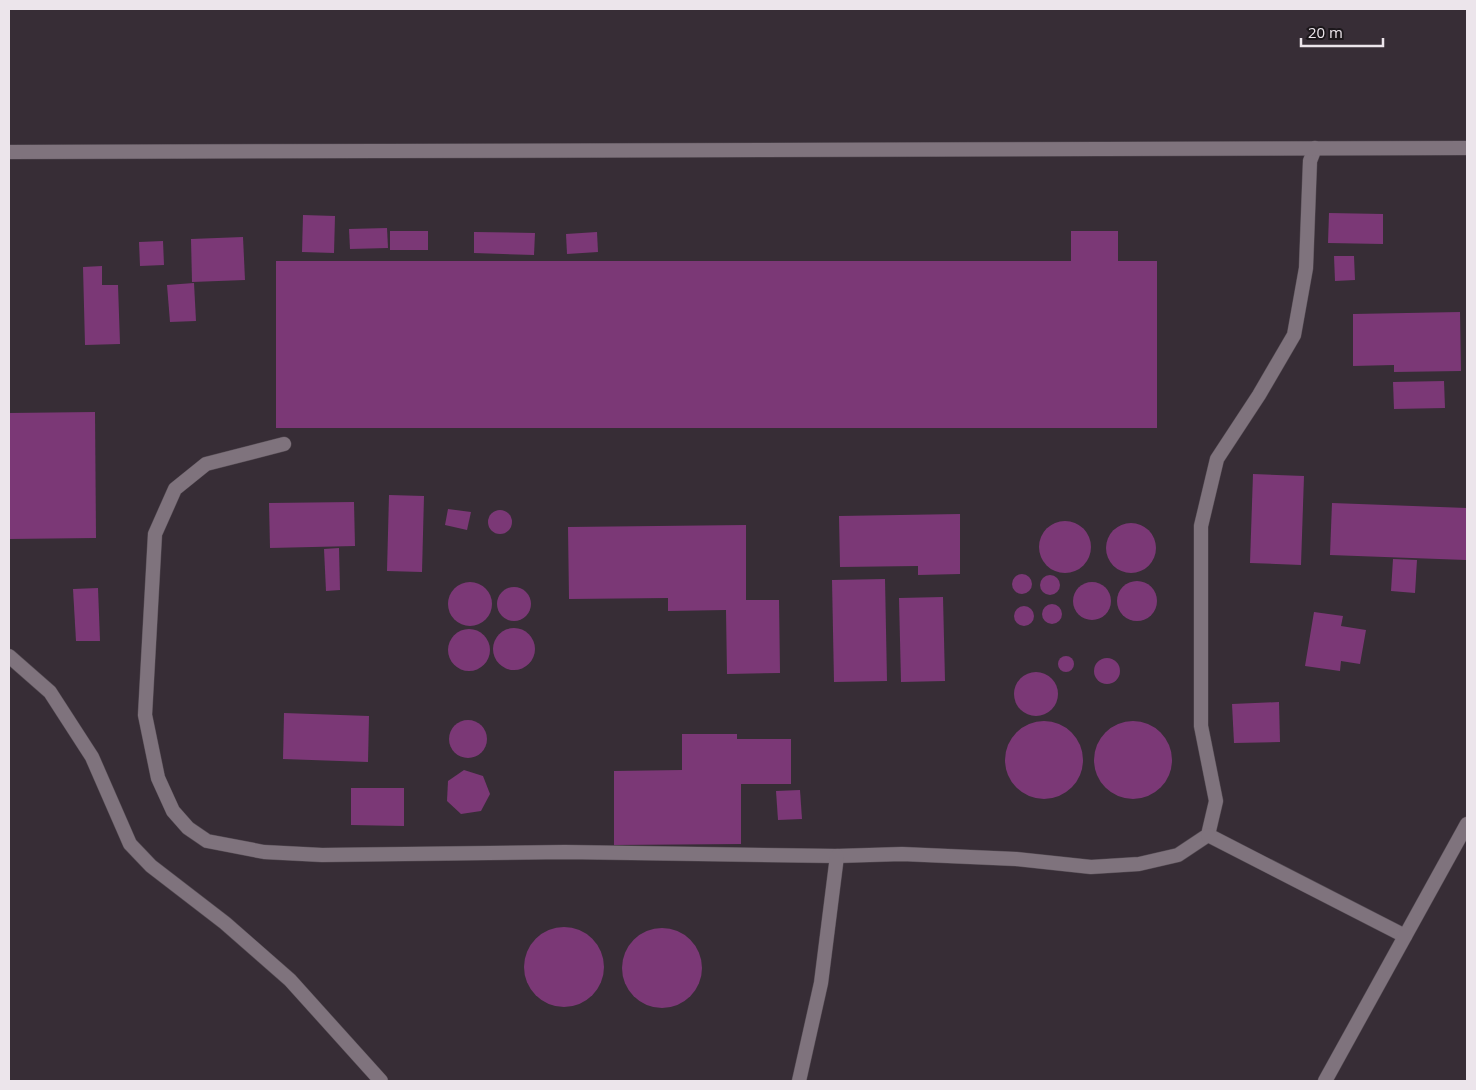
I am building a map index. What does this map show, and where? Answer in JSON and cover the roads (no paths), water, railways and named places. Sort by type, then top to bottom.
[{"type":"street","points":[[284,444],[206,464],[175,490],[155,534],[145,715],[158,778],[173,811],[188,828],[207,841],[264,852],[322,855],[575,852],[837,856],[911,854],[1016,859],[1091,867],[1139,864],[1178,855],[1208,835],[1216,801],[1200,726],[1201,526],[1217,459],[1259,395],[1294,335],[1306,268],[1310,161],[1315,148]]},
{"type":"street","points":[[9,152],[1467,148]]},
{"type":"street","points":[[9,656],[50,692],[87,748],[130,844],[152,866],[225,923],[290,980],[381,1081]]},
{"type":"street","points":[[1325,1081],[1467,824]]},
{"type":"street","points":[[1208,835],[1405,936]]},
{"type":"street","points":[[799,1081],[820,983],[837,856]]}]
